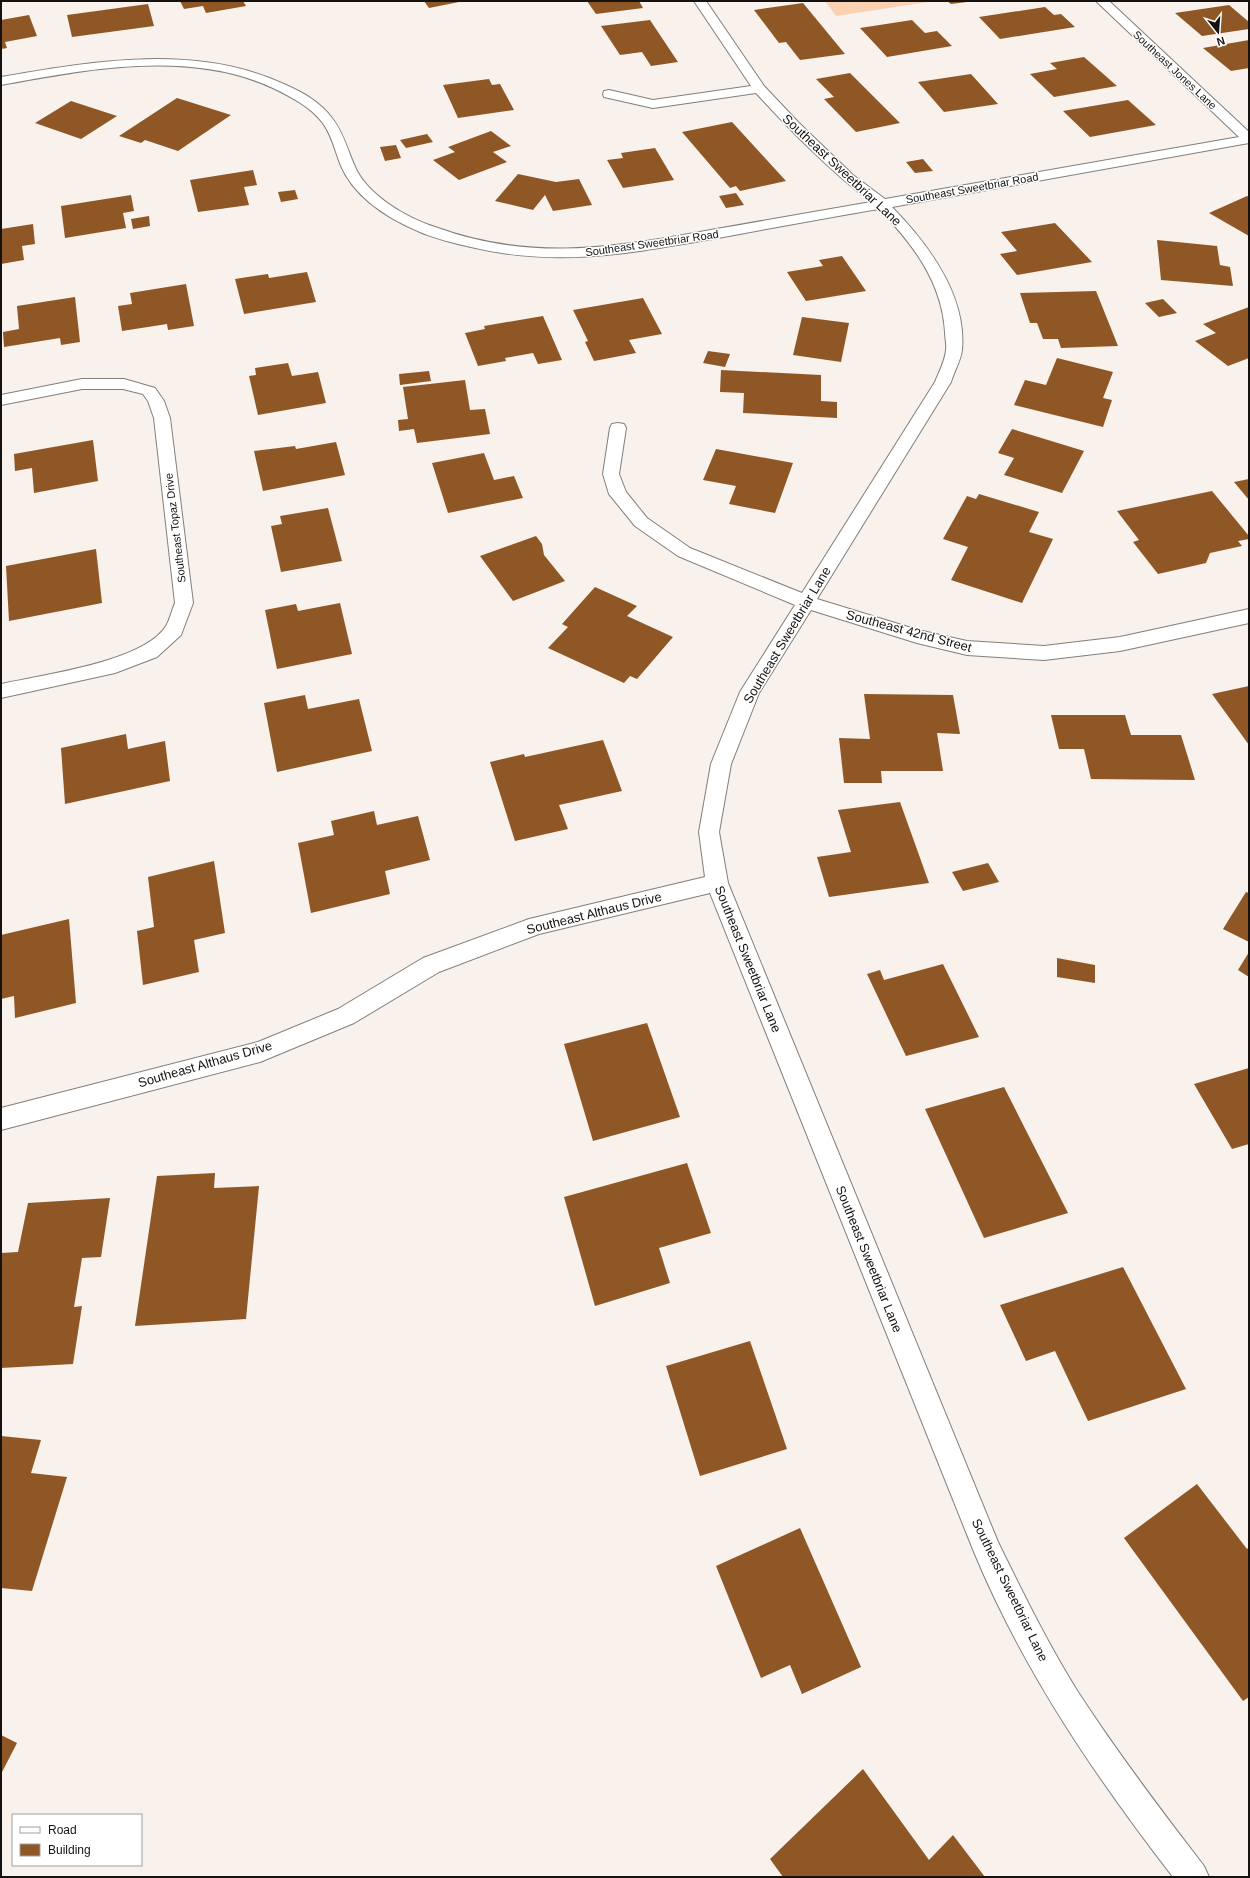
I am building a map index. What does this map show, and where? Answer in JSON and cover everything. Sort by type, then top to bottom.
[{"type":"street","name":"Southeast Sweetbriar Lane","points":[[700,1],[759,90],[848,178],[882,204],[906,229],[927,258],[944,288],[952,318],[954,351],[943,382],[750,692],[721,764],[709,832],[717,883],[988,1552],[1031,1639],[1083,1727],[1145,1816],[1193,1877]]},
{"type":"street","name":"Southeast Jones Lane","points":[[1102,1],[1249,139]]},
{"type":"street","name":"Southeast Sweetbriar Road","points":[[1,81],[91,66],[146,63],[193,65],[252,76],[299,96],[320,112],[336,135],[346,163],[354,179],[366,193],[383,207],[416,225],[449,237],[490,246],[537,252],[571,254],[641,247],[1249,139]]},
{"type":"street","points":[[610,94],[653,104],[759,90]]},
{"type":"street","name":"Southeast Topaz Drive","points":[[1,400],[82,384],[124,384],[149,391],[156,401],[162,418],[184,603],[174,630],[150,652],[108,668],[1,691]]},
{"type":"street","name":"Southeast 42nd Street","points":[[618,428],[611,474],[618,494],[640,522],[684,552],[806,602],[917,636],[967,648],[1044,653],[1120,644],[1249,616]]},
{"type":"street","name":"Southeast Althaus Drive","points":[[1,1119],[260,1052],[346,1016],[431,965],[537,925],[717,883]]},
{"type":"shaded area","points":[[825,1],[928,1],[928,2],[836,16]]},
{"type":"building","points":[[180,1],[243,1],[246,6],[206,13],[203,6],[184,9]]},
{"type":"building","points":[[424,1],[459,1],[459,2],[429,8]]},
{"type":"building","points":[[587,1],[639,1],[643,8],[596,14]]},
{"type":"building","points":[[947,1],[967,1],[967,2],[951,4]]},
{"type":"building","points":[[803,3],[845,54],[800,60],[786,42],[779,43],[754,10]]},
{"type":"building","points":[[148,4],[154,26],[72,37],[67,15]]},
{"type":"building","points":[[1229,5],[1249,22],[1249,29],[1202,36],[1175,13]]},
{"type":"building","points":[[1045,7],[1054,15],[1061,14],[1075,27],[1000,39],[979,17]]},
{"type":"building","points":[[29,15],[37,36],[5,42],[7,48],[1,49],[1,20]]},
{"type":"building","points":[[650,20],[678,62],[651,66],[642,52],[620,55],[601,26]]},
{"type":"building","points":[[912,20],[925,33],[937,31],[952,46],[887,57],[860,28]]},
{"type":"building","points":[[1249,40],[1249,68],[1231,71],[1203,48]]},
{"type":"building","points":[[1084,57],[1117,86],[1054,97],[1030,74],[1057,69],[1050,63]]},
{"type":"building","points":[[850,73],[900,123],[856,132],[824,99],[834,97],[816,79]]},
{"type":"building","points":[[971,74],[998,104],[944,112],[918,82]]},
{"type":"building","points":[[489,79],[492,85],[500,84],[514,110],[458,118],[443,85]]},
{"type":"building","points":[[177,98],[231,115],[178,151],[145,140],[141,143],[119,136]]},
{"type":"building","points":[[1128,100],[1156,125],[1090,137],[1063,111]]},
{"type":"building","points":[[71,101],[117,116],[81,139],[35,123]]},
{"type":"building","points":[[732,122],[786,181],[740,191],[736,186],[730,188],[682,132]]},
{"type":"building","points":[[491,131],[511,146],[493,152],[507,162],[459,180],[433,160],[455,152],[448,147]]},
{"type":"building","points":[[427,134],[433,142],[406,148],[400,140]]},
{"type":"building","points":[[396,145],[401,158],[385,161],[380,147]]},
{"type":"building","points":[[655,148],[674,180],[623,188],[607,160],[623,158],[621,153]]},
{"type":"building","points":[[923,159],[933,171],[915,173],[906,162]]},
{"type":"building","points":[[253,170],[257,185],[244,187],[249,205],[198,212],[190,180]]},
{"type":"building","points":[[518,174],[556,182],[579,179],[592,205],[553,211],[545,195],[533,210],[495,201]]},
{"type":"building","points":[[295,190],[298,199],[281,202],[278,192]]},
{"type":"building","points":[[736,193],[744,205],[726,208],[719,196]]},
{"type":"building","points":[[131,195],[134,211],[123,213],[126,228],[65,238],[61,206]]},
{"type":"building","points":[[1247,196],[1249,197],[1249,236],[1209,213]]},
{"type":"building","points":[[149,216],[150,226],[133,229],[131,219]]},
{"type":"building","points":[[1055,223],[1092,262],[1017,275],[1000,254],[1017,251],[1001,232]]},
{"type":"building","points":[[33,224],[35,244],[22,246],[24,260],[1,264],[1,229]]},
{"type":"building","points":[[1157,240],[1217,246],[1220,265],[1230,267],[1233,286],[1161,280]]},
{"type":"building","points":[[842,256],[866,291],[806,301],[787,272],[823,266],[819,260]]},
{"type":"building","points":[[307,272],[316,302],[244,314],[235,279],[268,274],[269,278]]},
{"type":"building","points":[[186,284],[194,326],[168,330],[167,324],[122,331],[118,306],[132,304],[130,293]]},
{"type":"building","points":[[1096,291],[1118,346],[1061,348],[1058,339],[1043,339],[1037,323],[1030,323],[1020,293]]},
{"type":"building","points":[[75,297],[80,342],[61,345],[60,338],[4,347],[3,332],[19,329],[17,306]]},
{"type":"building","points":[[643,298],[662,334],[629,340],[636,353],[594,361],[585,342],[588,341],[573,310]]},
{"type":"building","points":[[1163,299],[1177,313],[1159,317],[1145,303]]},
{"type":"building","points":[[1249,307],[1249,358],[1228,366],[1195,341],[1216,333],[1203,324]]},
{"type":"building","points":[[543,316],[562,360],[538,364],[533,353],[505,358],[506,361],[478,366],[465,333],[485,329],[484,326]]},
{"type":"building","points":[[802,317],[849,323],[841,362],[793,355]]},
{"type":"building","points":[[708,351],[730,354],[725,367],[703,363]]},
{"type":"building","points":[[1057,358],[1113,372],[1103,398],[1112,400],[1103,427],[1014,405],[1025,380],[1046,385]]},
{"type":"building","points":[[288,363],[292,376],[318,372],[326,403],[258,415],[249,376],[256,375],[255,368]]},
{"type":"building","points":[[721,370],[821,375],[821,401],[837,402],[837,418],[743,413],[744,393],[720,392]]},
{"type":"building","points":[[429,371],[431,381],[400,385],[399,374]]},
{"type":"building","points":[[465,380],[470,410],[485,409],[490,434],[417,443],[414,429],[399,431],[398,420],[408,419],[403,387]]},
{"type":"building","points":[[1012,429],[1084,451],[1062,493],[1004,475],[1014,458],[998,453]]},
{"type":"building","points":[[93,440],[98,481],[34,493],[32,468],[15,471],[14,454]]},
{"type":"building","points":[[336,442],[345,475],[263,491],[254,451],[295,446],[296,449]]},
{"type":"building","points":[[716,449],[793,463],[775,513],[729,504],[736,486],[703,480]]},
{"type":"building","points":[[484,453],[494,480],[514,476],[523,498],[448,513],[432,463]]},
{"type":"building","points":[[1249,479],[1249,500],[1234,482]]},
{"type":"building","points":[[1212,491],[1249,536],[1249,539],[1238,541],[1242,546],[1210,553],[1206,563],[1158,574],[1133,542],[1139,540],[1117,511]]},
{"type":"building","points":[[979,494],[1039,512],[1029,532],[1053,539],[1022,603],[951,580],[968,547],[943,539],[967,496],[976,499]]},
{"type":"building","points":[[328,508],[342,561],[281,572],[271,526],[282,524],[280,516]]},
{"type":"building","points":[[536,536],[542,544],[544,555],[565,581],[513,601],[480,556]]},
{"type":"building","points":[[96,549],[102,603],[9,621],[6,566]]},
{"type":"building","points":[[595,587],[637,606],[627,616],[673,637],[637,679],[630,676],[624,683],[548,648],[568,627],[562,624]]},
{"type":"building","points":[[340,603],[352,654],[277,669],[265,610],[296,604],[298,611]]},
{"type":"building","points":[[1249,686],[1249,745],[1212,694]]},
{"type":"building","points":[[864,694],[953,695],[960,734],[937,733],[943,771],[881,771],[882,783],[844,783],[839,738],[870,739]]},
{"type":"building","points":[[305,695],[308,709],[359,699],[372,751],[277,772],[264,703]]},
{"type":"building","points":[[1051,715],[1125,715],[1131,735],[1181,735],[1195,780],[1091,779],[1084,749],[1059,749]]},
{"type":"building","points":[[126,734],[128,749],[165,741],[170,781],[65,804],[61,748]]},
{"type":"building","points":[[603,740],[622,791],[559,805],[568,829],[515,841],[490,762],[524,754],[525,757]]},
{"type":"building","points":[[900,802],[929,883],[829,897],[817,857],[851,852],[838,810]]},
{"type":"building","points":[[374,811],[377,825],[418,816],[430,860],[385,871],[390,894],[311,913],[298,843],[334,835],[331,821]]},
{"type":"building","points":[[214,861],[225,933],[194,940],[199,972],[143,985],[137,931],[154,927],[148,877]]},
{"type":"building","points":[[988,863],[999,882],[963,891],[952,872]]},
{"type":"building","points":[[1246,892],[1249,893],[1249,942],[1223,929]]},
{"type":"building","points":[[69,919],[76,1003],[15,1018],[14,996],[1,999],[1,935]]},
{"type":"building","points":[[1249,952],[1249,977],[1238,970]]},
{"type":"building","points":[[1057,958],[1095,965],[1095,983],[1057,977]]},
{"type":"building","points":[[943,964],[979,1037],[906,1056],[867,974],[880,970],[884,980]]},
{"type":"building","points":[[647,1023],[680,1117],[593,1141],[564,1044]]},
{"type":"building","points":[[1249,1068],[1249,1144],[1232,1149],[1194,1084]]},
{"type":"building","points":[[1004,1087],[1068,1213],[984,1238],[925,1109]]},
{"type":"building","points":[[687,1163],[711,1233],[659,1248],[670,1283],[595,1306],[564,1197]]},
{"type":"building","points":[[215,1173],[214,1188],[259,1186],[246,1319],[135,1326],[157,1176]]},
{"type":"building","points":[[110,1198],[101,1257],[82,1258],[74,1307],[82,1306],[73,1364],[1,1368],[1,1253],[18,1252],[28,1203]]},
{"type":"building","points":[[1123,1267],[1186,1389],[1088,1421],[1055,1351],[1026,1361],[1000,1305]]},
{"type":"building","points":[[750,1341],[787,1449],[700,1476],[666,1366]]},
{"type":"building","points":[[1,1436],[41,1440],[31,1473],[67,1477],[32,1591],[1,1588]]},
{"type":"building","points":[[1197,1484],[1247,1549],[1249,1547],[1249,1697],[1243,1701],[1124,1538]]},
{"type":"building","points":[[800,1528],[861,1667],[802,1694],[790,1665],[761,1678],[716,1566]]},
{"type":"building","points":[[1,1735],[17,1743],[1,1774]]},
{"type":"building","points":[[863,1769],[929,1860],[953,1835],[985,1877],[783,1877],[770,1859]]}]
